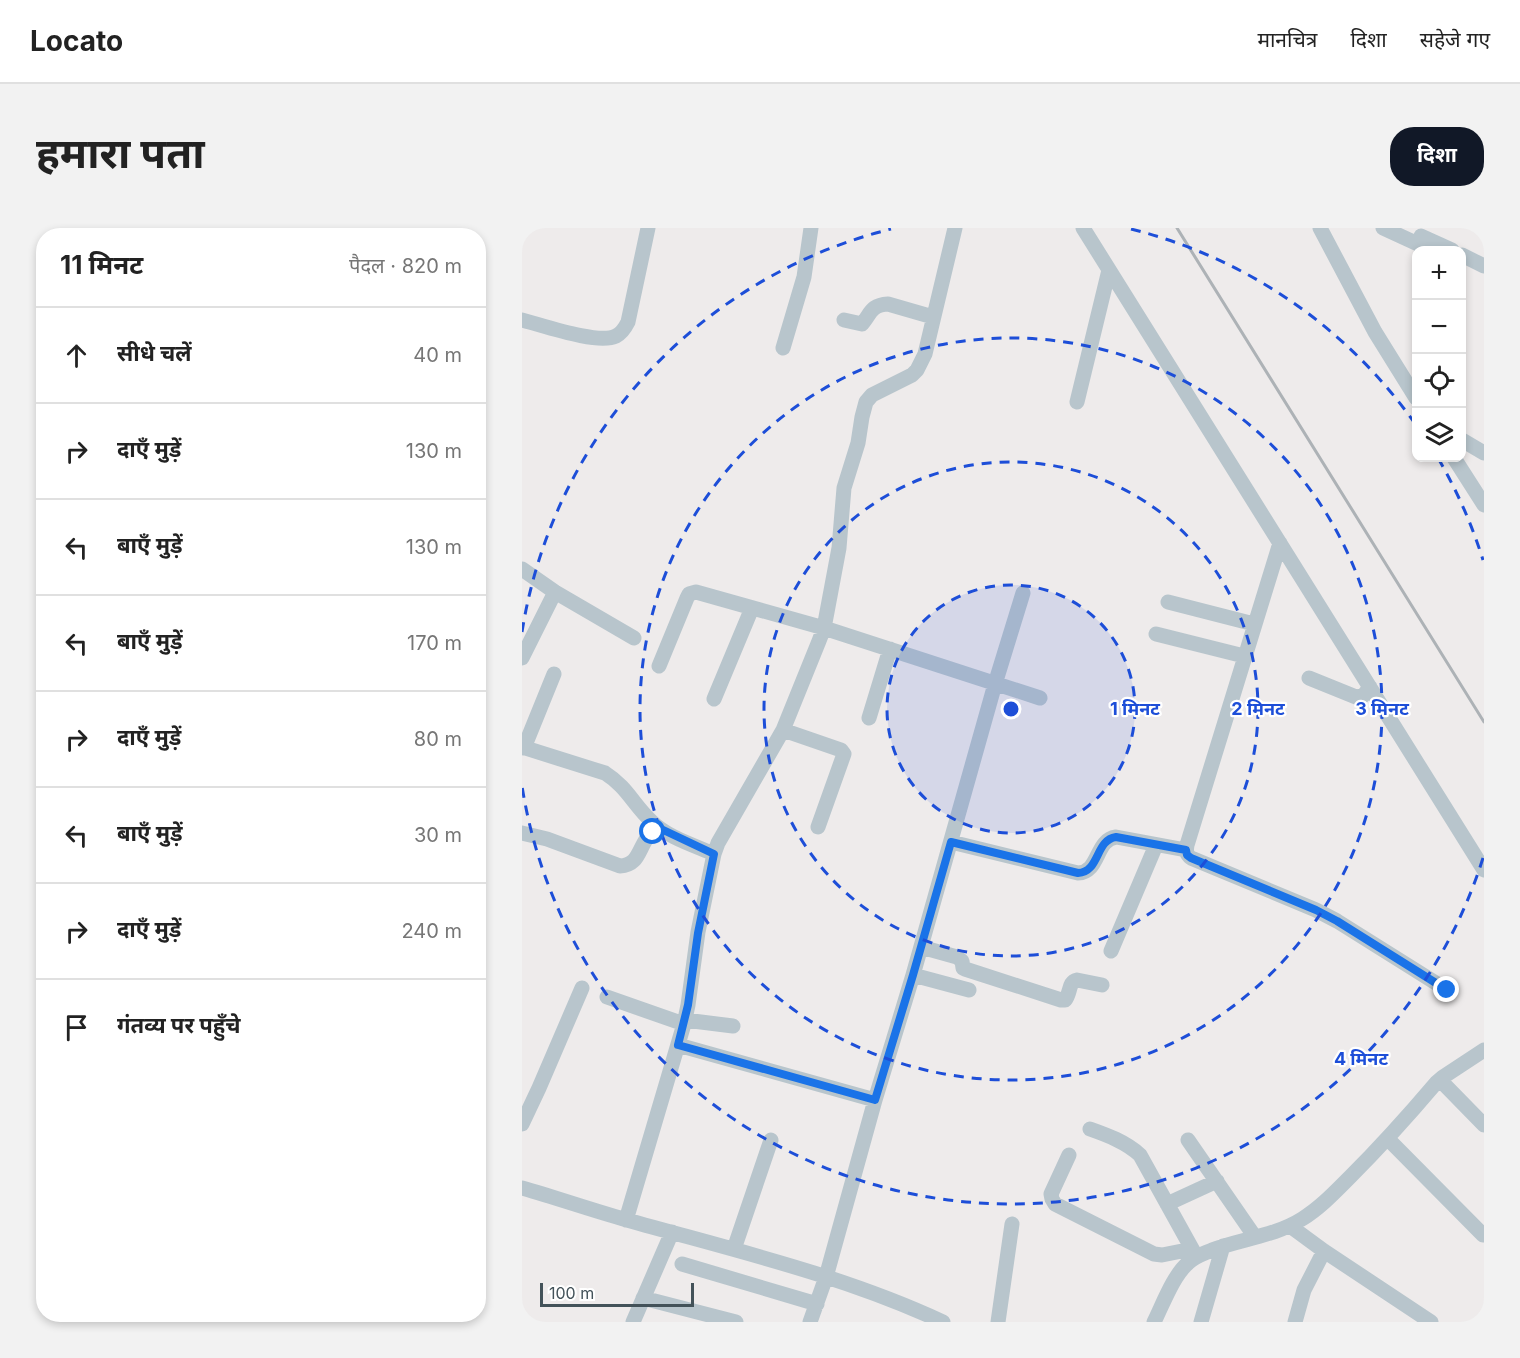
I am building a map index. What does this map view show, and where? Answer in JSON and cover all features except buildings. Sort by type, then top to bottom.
[{"type":"street","points":[[522,320],[586,337],[614,337],[623,331],[628,321],[648,228]]},
{"type":"street","points":[[783,348],[804,277],[811,228]]},
{"type":"street","points":[[626,1220],[685,1022],[698,933],[714,854],[718,843],[783,730],[824,628],[839,548],[844,488],[858,443],[866,402],[872,395],[912,375],[917,370],[925,354],[955,228]]},
{"type":"street","points":[[1083,228],[1484,870]]},
{"type":"street","points":[[1320,228],[1375,332],[1412,392]]},
{"type":"street","points":[[1383,228],[1430,241]]},
{"type":"street","points":[[1405,228],[1430,241]]},
{"type":"street","points":[[1466,257],[1484,266]]},
{"type":"street","points":[[1466,267],[1484,276]]},
{"type":"street","points":[[1077,402],[1109,270]]},
{"type":"street","points":[[844,320],[862,324],[872,309],[881,304],[933,317]]},
{"type":"street","points":[[1466,443],[1484,453]]},
{"type":"street","points":[[1457,462],[1484,505]]},
{"type":"street","points":[[1280,543],[1186,850],[1187,855],[1316,910],[1447,990]]},
{"type":"street","points":[[522,569],[555,592],[634,638]]},
{"type":"street","points":[[522,658],[526,639],[555,592]]},
{"type":"street","points":[[659,666],[689,594],[696,592],[824,628],[1040,698]]},
{"type":"street","points":[[810,1322],[826,1277],[875,1100],[1023,593]]},
{"type":"street","points":[[1168,602],[1254,624]]},
{"type":"street","points":[[714,699],[752,608]]},
{"type":"street","points":[[1156,634],[1244,656]]},
{"type":"street","points":[[869,718],[890,650]]},
{"type":"street","points":[[554,674],[528,722],[523,747],[605,773],[625,789],[650,821],[659,828],[714,854]]},
{"type":"street","points":[[1309,678],[1356,697],[1363,696],[1370,687]]},
{"type":"street","points":[[783,730],[841,750],[844,754],[818,827]]},
{"type":"street","points":[[522,832],[620,866],[626,866],[633,863],[648,837],[659,828]]},
{"type":"street","points":[[951,842],[1078,873],[1085,873],[1091,868],[1105,842],[1110,838],[1116,837],[1186,850]]},
{"type":"street","points":[[1112,951],[1156,845]]},
{"type":"street","points":[[921,947],[957,957],[962,961],[965,969],[1061,1000],[1067,997],[1074,980],[1102,985]]},
{"type":"street","points":[[913,975],[969,990]]},
{"type":"street","points":[[522,1124],[582,988]]},
{"type":"street","points":[[607,997],[685,1022],[733,1026]]},
{"type":"street","points":[[678,1045],[875,1100]]},
{"type":"street","points":[[1069,1155],[1051,1194],[1055,1204],[1154,1254],[1194,1253],[1255,1237],[1290,1226],[1303,1219],[1320,1206],[1388,1139],[1440,1080],[1481,1056]]},
{"type":"street","points":[[1440,1080],[1484,1125]]},
{"type":"street","points":[[1090,1129],[1110,1136],[1134,1149],[1140,1155],[1194,1253]]},
{"type":"street","points":[[1388,1139],[1483,1235]]},
{"type":"street","points":[[734,1249],[771,1140]]},
{"type":"street","points":[[1188,1140],[1255,1237]]},
{"type":"street","points":[[1167,1204],[1217,1181]]},
{"type":"street","points":[[522,1188],[852,1285],[943,1322]]},
{"type":"street","points":[[998,1322],[1012,1224]]},
{"type":"street","points":[[1290,1226],[1431,1322]]},
{"type":"street","points":[[633,1322],[672,1232]]},
{"type":"street","points":[[1201,1322],[1223,1246]]},
{"type":"street","points":[[1294,1322],[1304,1290],[1324,1251]]},
{"type":"street","points":[[1155,1322],[1178,1275],[1194,1253]]},
{"type":"street","points":[[682,1264],[817,1304]]},
{"type":"street","points":[[643,1298],[736,1322]]},
{"type":"railway","points":[[1177,228],[1484,722]]},
{"type":"route","points":[[653,832],[659,828],[714,854],[698,933],[688,1005],[678,1045],[875,1100],[951,842],[1078,873],[1085,873],[1091,868],[1105,842],[1110,838],[1116,837],[1186,850],[1187,855],[1191,858],[1337,921],[1447,990]]}]
